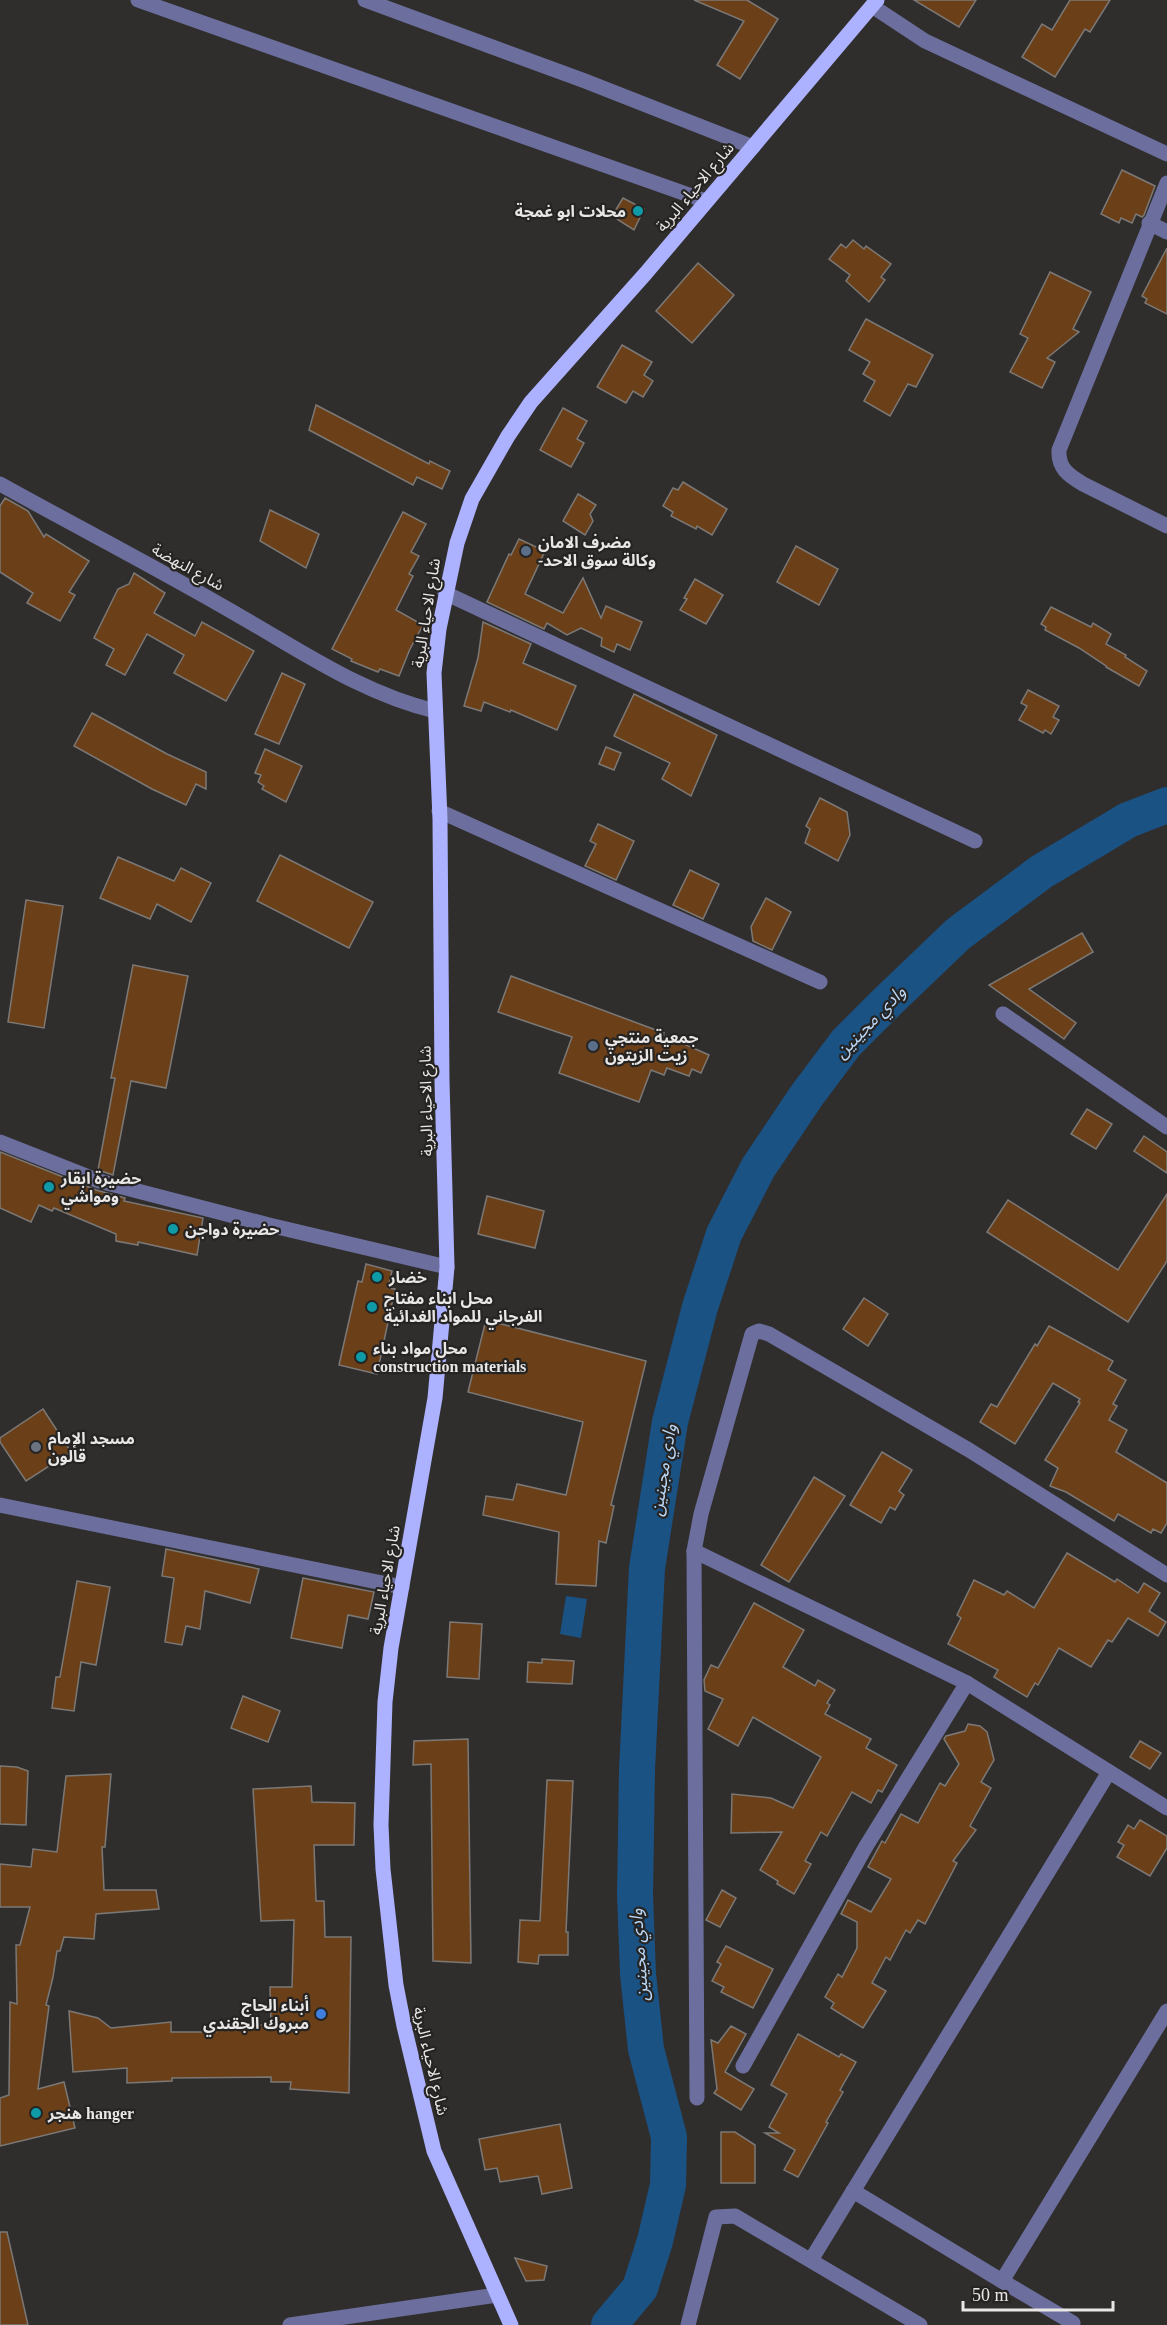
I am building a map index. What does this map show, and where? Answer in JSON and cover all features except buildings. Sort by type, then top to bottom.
[{"type":"main road","name":"شارع الاحياء البرية","points":[[511,2325],[434,2151],[396,1985],[383,1869],[381,1826],[385,1702],[391,1648],[435,1398],[447,1267],[439,811],[434,673],[445,593],[457,543],[472,499],[508,436],[531,402],[611,314],[875,3]]},
{"type":"street","points":[[138,0],[706,201]]},
{"type":"street","points":[[365,0],[585,81],[753,147]]},
{"type":"street","points":[[875,3],[925,41],[1167,154]]},
{"type":"street","points":[[1167,183],[1059,450],[1059,460],[1070,476],[1167,526]]},
{"type":"street","points":[[1149,223],[1167,232]]},
{"type":"street","name":"شارع النهضة","points":[[0,484],[234,612],[357,684],[412,705],[435,711]]},
{"type":"street","points":[[445,593],[975,841]]},
{"type":"street","points":[[439,811],[820,982]]},
{"type":"street","points":[[1003,1014],[1167,1127]]},
{"type":"street","points":[[0,1142],[99,1181],[269,1225],[447,1267]]},
{"type":"street","points":[[697,2098],[694,1551],[701,1514],[752,1334],[759,1331],[769,1334],[969,1450],[1167,1575]]},
{"type":"street","points":[[0,1505],[402,1587]]},
{"type":"street","points":[[694,1551],[967,1683],[1167,1808]]},
{"type":"street","points":[[743,2066],[866,1848],[967,1683]]},
{"type":"street","points":[[811,2260],[1109,1772]]},
{"type":"street","points":[[1002,2281],[1167,2011]]},
{"type":"street","points":[[853,2191],[1072,2323]]},
{"type":"street","points":[[688,2325],[716,2217],[735,2216],[920,2325]]},
{"type":"street","points":[[290,2325],[497,2295]]},
{"type":"water","points":[[566,1596],[587,1599],[581,1638],[560,1634]]},
{"type":"waterway","name":"وادي مجينين","points":[[609,2325],[640,2288],[655,2241],[668,2185],[669,2137],[646,2049],[638,1974],[635,1895],[637,1770],[647,1568],[670,1422],[700,1307],[724,1234],[758,1168],[807,1095],[846,1043],[887,1002],[958,934],[1041,872],[1128,820],[1167,805]]},
{"type":"place","name":"محلات ابو غمجة","points":[[638,211]]},
{"type":"place","name":"مضرف الامان -وكالة سوق الاحد","points":[[526,551]]},
{"type":"place","name":"جمعية منتجي زيت الزيتون","points":[[593,1046]]},
{"type":"place","name":"حضيرة ابقار ومواشي","points":[[49,1187]]},
{"type":"place","name":"حضيرة دواجن","points":[[173,1229]]},
{"type":"place","name":"خضار","points":[[377,1277]]},
{"type":"place","name":"محل ابناء مفتاح الفرجاني للمواد الغدائية","points":[[372,1307]]},
{"type":"place","name":"محل مواد بناء construction materials","points":[[361,1357]]},
{"type":"place","name":"مسجد الإمام قالون","points":[[36,1447]]},
{"type":"place","name":"أبناء الحاج مبروك الجقندي","points":[[321,2014]]},
{"type":"place","name":"هنجر hanger","points":[[36,2113]]}]
